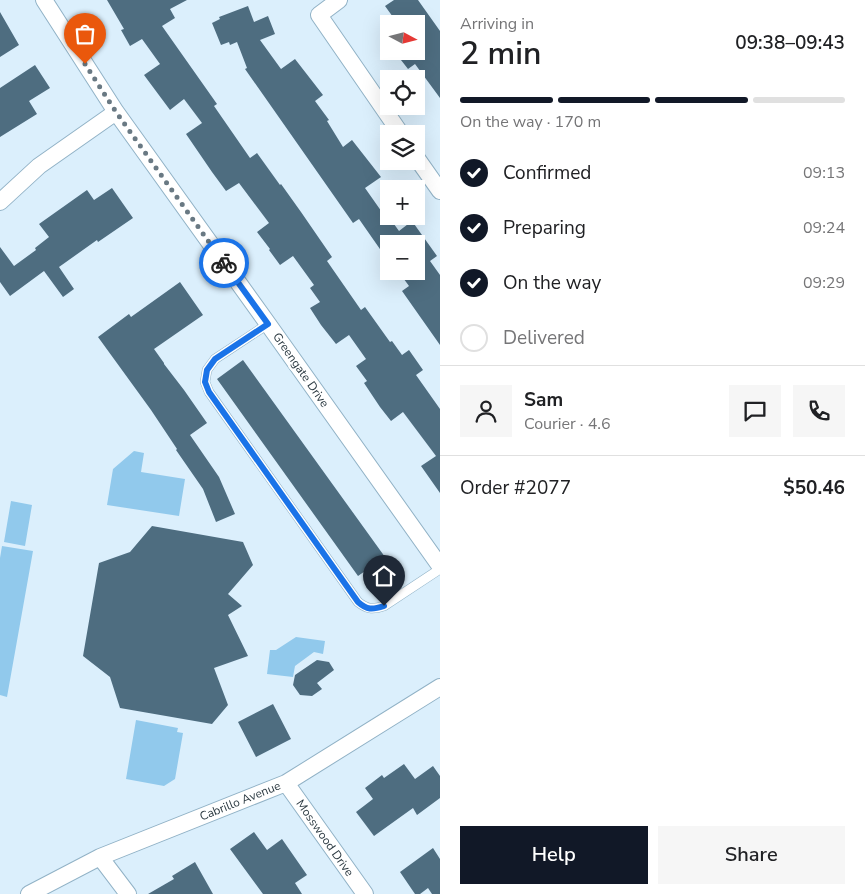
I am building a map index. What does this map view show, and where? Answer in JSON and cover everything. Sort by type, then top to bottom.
[{"type":"street","name":"Greengate Drive","points":[[44,0],[116,112],[440,568]]},
{"type":"street","points":[[340,0],[319,15],[394,125]]},
{"type":"street","points":[[0,202],[40,166],[116,112]]},
{"type":"street","points":[[425,170],[440,191]]},
{"type":"street","name":"Cabrillo Avenue","points":[[29,894],[100,857],[286,783],[440,687]]},
{"type":"street","name":"Mosswood Drive","points":[[286,783],[365,894]]},
{"type":"street","points":[[100,857],[128,894]]},
{"type":"lane","points":[[268,324],[215,359],[207,370],[205,382],[209,392],[358,602],[365,608],[375,609],[384,606],[440,568]]},
{"type":"shaded area","points":[[134,451],[144,453],[141,472],[185,479],[179,516],[107,505],[113,469]]},
{"type":"shaded area","points":[[11,501],[32,505],[25,546],[4,542]]},
{"type":"shaded area","points":[[2,546],[33,551],[7,697],[0,695],[0,558]]},
{"type":"shaded area","points":[[296,637],[325,641],[323,654],[314,652],[295,666],[293,677],[267,674],[270,650],[276,650]]},
{"type":"shaded area","points":[[136,720],[178,728],[177,732],[183,733],[175,779],[164,786],[126,779]]},
{"type":"building","points":[[107,0],[187,0],[170,9],[175,18],[162,26],[217,104],[214,106],[250,158],[257,153],[301,212],[332,257],[327,261],[361,310],[365,307],[390,342],[392,341],[402,355],[409,350],[423,370],[416,375],[440,409],[440,493],[421,466],[436,456],[403,412],[391,421],[380,407],[364,383],[367,381],[356,366],[366,359],[349,335],[336,344],[321,325],[310,308],[320,302],[310,288],[314,285],[293,256],[280,265],[257,232],[269,223],[239,183],[226,191],[212,172],[186,134],[202,123],[184,99],[170,110],[144,75],[160,64],[142,39],[130,46],[121,30],[124,29]]},
{"type":"building","points":[[394,0],[418,0],[440,31],[440,98],[425,78],[425,70],[419,70],[415,64],[408,69],[401,60],[425,60],[425,15],[392,15],[385,6]]},
{"type":"building","points":[[248,6],[254,22],[268,16],[275,34],[260,40],[281,69],[295,59],[323,95],[315,101],[329,120],[327,121],[343,147],[352,140],[381,177],[365,188],[380,209],[380,225],[395,225],[399,231],[407,225],[415,225],[422,235],[380,235],[380,249],[359,219],[353,223],[245,69],[247,68],[237,42],[230,45],[229,42],[221,45],[212,23],[220,19],[219,17]]},
{"type":"building","points":[[0,12],[19,45],[0,57]]},
{"type":"building","points":[[35,65],[50,88],[29,101],[37,114],[0,137],[0,88]]},
{"type":"building","points":[[112,188],[133,218],[98,242],[97,240],[59,267],[74,289],[63,297],[44,271],[10,296],[0,282],[0,247],[14,266],[36,250],[35,248],[49,237],[39,224],[87,190],[94,200]]},
{"type":"building","points":[[425,239],[437,256],[430,261],[440,275],[440,345],[402,291],[409,286],[405,280],[425,280]]},
{"type":"building","points":[[180,282],[203,315],[154,349],[207,423],[190,435],[219,477],[235,514],[216,522],[203,489],[151,410],[98,337],[129,314],[131,317]]},
{"type":"building","points":[[243,360],[385,557],[358,576],[217,379]]},
{"type":"building","points":[[152,526],[243,542],[253,565],[228,594],[242,606],[228,615],[248,656],[214,668],[228,705],[212,724],[120,708],[110,677],[83,656],[99,563],[130,552]]},
{"type":"building","points":[[317,660],[329,662],[334,670],[317,683],[322,689],[312,696],[300,695],[293,685],[295,675]]},
{"type":"building","points":[[273,704],[291,739],[256,757],[238,722]]},
{"type":"building","points":[[404,764],[415,779],[433,766],[440,776],[440,798],[417,815],[413,808],[374,836],[356,812],[373,799],[365,788],[382,775],[384,778]]},
{"type":"building","points":[[254,832],[267,850],[282,839],[307,875],[295,883],[302,894],[263,894],[230,849]]},
{"type":"building","points":[[433,848],[440,859],[440,894],[432,894],[428,888],[420,894],[415,894],[400,872]]},
{"type":"building","points":[[195,862],[213,894],[148,894],[174,879],[172,876]]},
{"type":"way so far","points":[[85,64],[116,112],[224,263]]},
{"type":"route","points":[[224,263],[268,324],[215,359],[207,370],[205,382],[209,392],[358,602],[365,608],[375,609],[384,606]]}]
